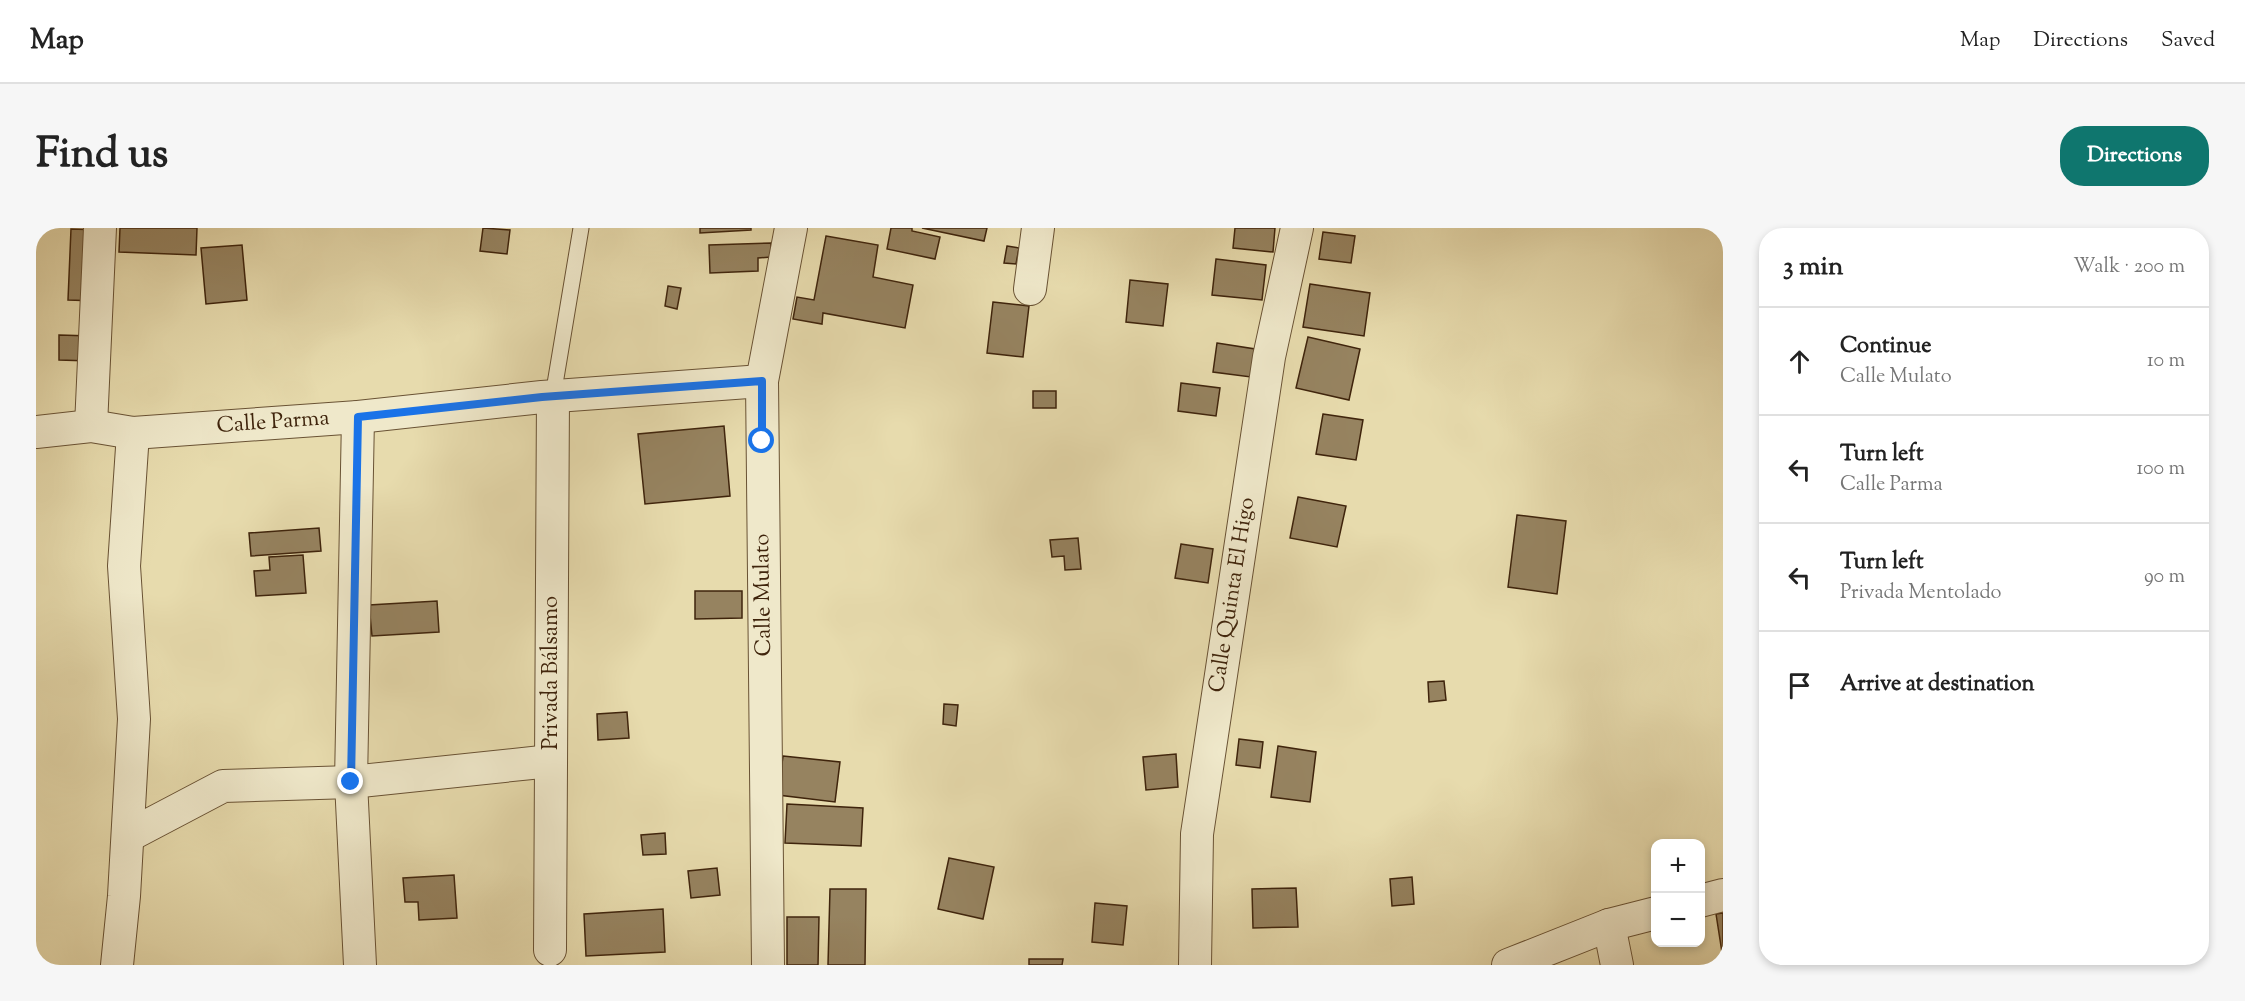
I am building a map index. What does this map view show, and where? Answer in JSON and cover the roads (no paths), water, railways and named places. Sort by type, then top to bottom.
[{"type":"street","points":[[91,426],[100,228]]},
{"type":"street","name":"Calle Mulato","points":[[768,965],[762,381],[791,228]]},
{"type":"street","points":[[1030,289],[1038,228]]},
{"type":"street","name":"Calle Quinta El Higo","points":[[1195,965],[1197,834],[1269,357],[1297,228]]},
{"type":"street","name":"Calle Parma","points":[[36,432],[91,426],[133,433],[358,417],[553,396],[762,381]]},
{"type":"street","name":"Privada Bálsamo","points":[[550,950],[553,396]]},
{"type":"street","points":[[358,417],[351,782],[360,965]]},
{"type":"street","points":[[117,965],[128,837],[134,719],[124,566],[133,433]]},
{"type":"street","points":[[128,837],[223,786],[351,782],[551,761]]},
{"type":"street","points":[[1705,900],[1723,895]]},
{"type":"street","points":[[1508,965],[1609,926],[1651,914]]},
{"type":"street","points":[[1609,926],[1617,965]]},
{"type":"lane","points":[[553,396],[580,228]]}]
